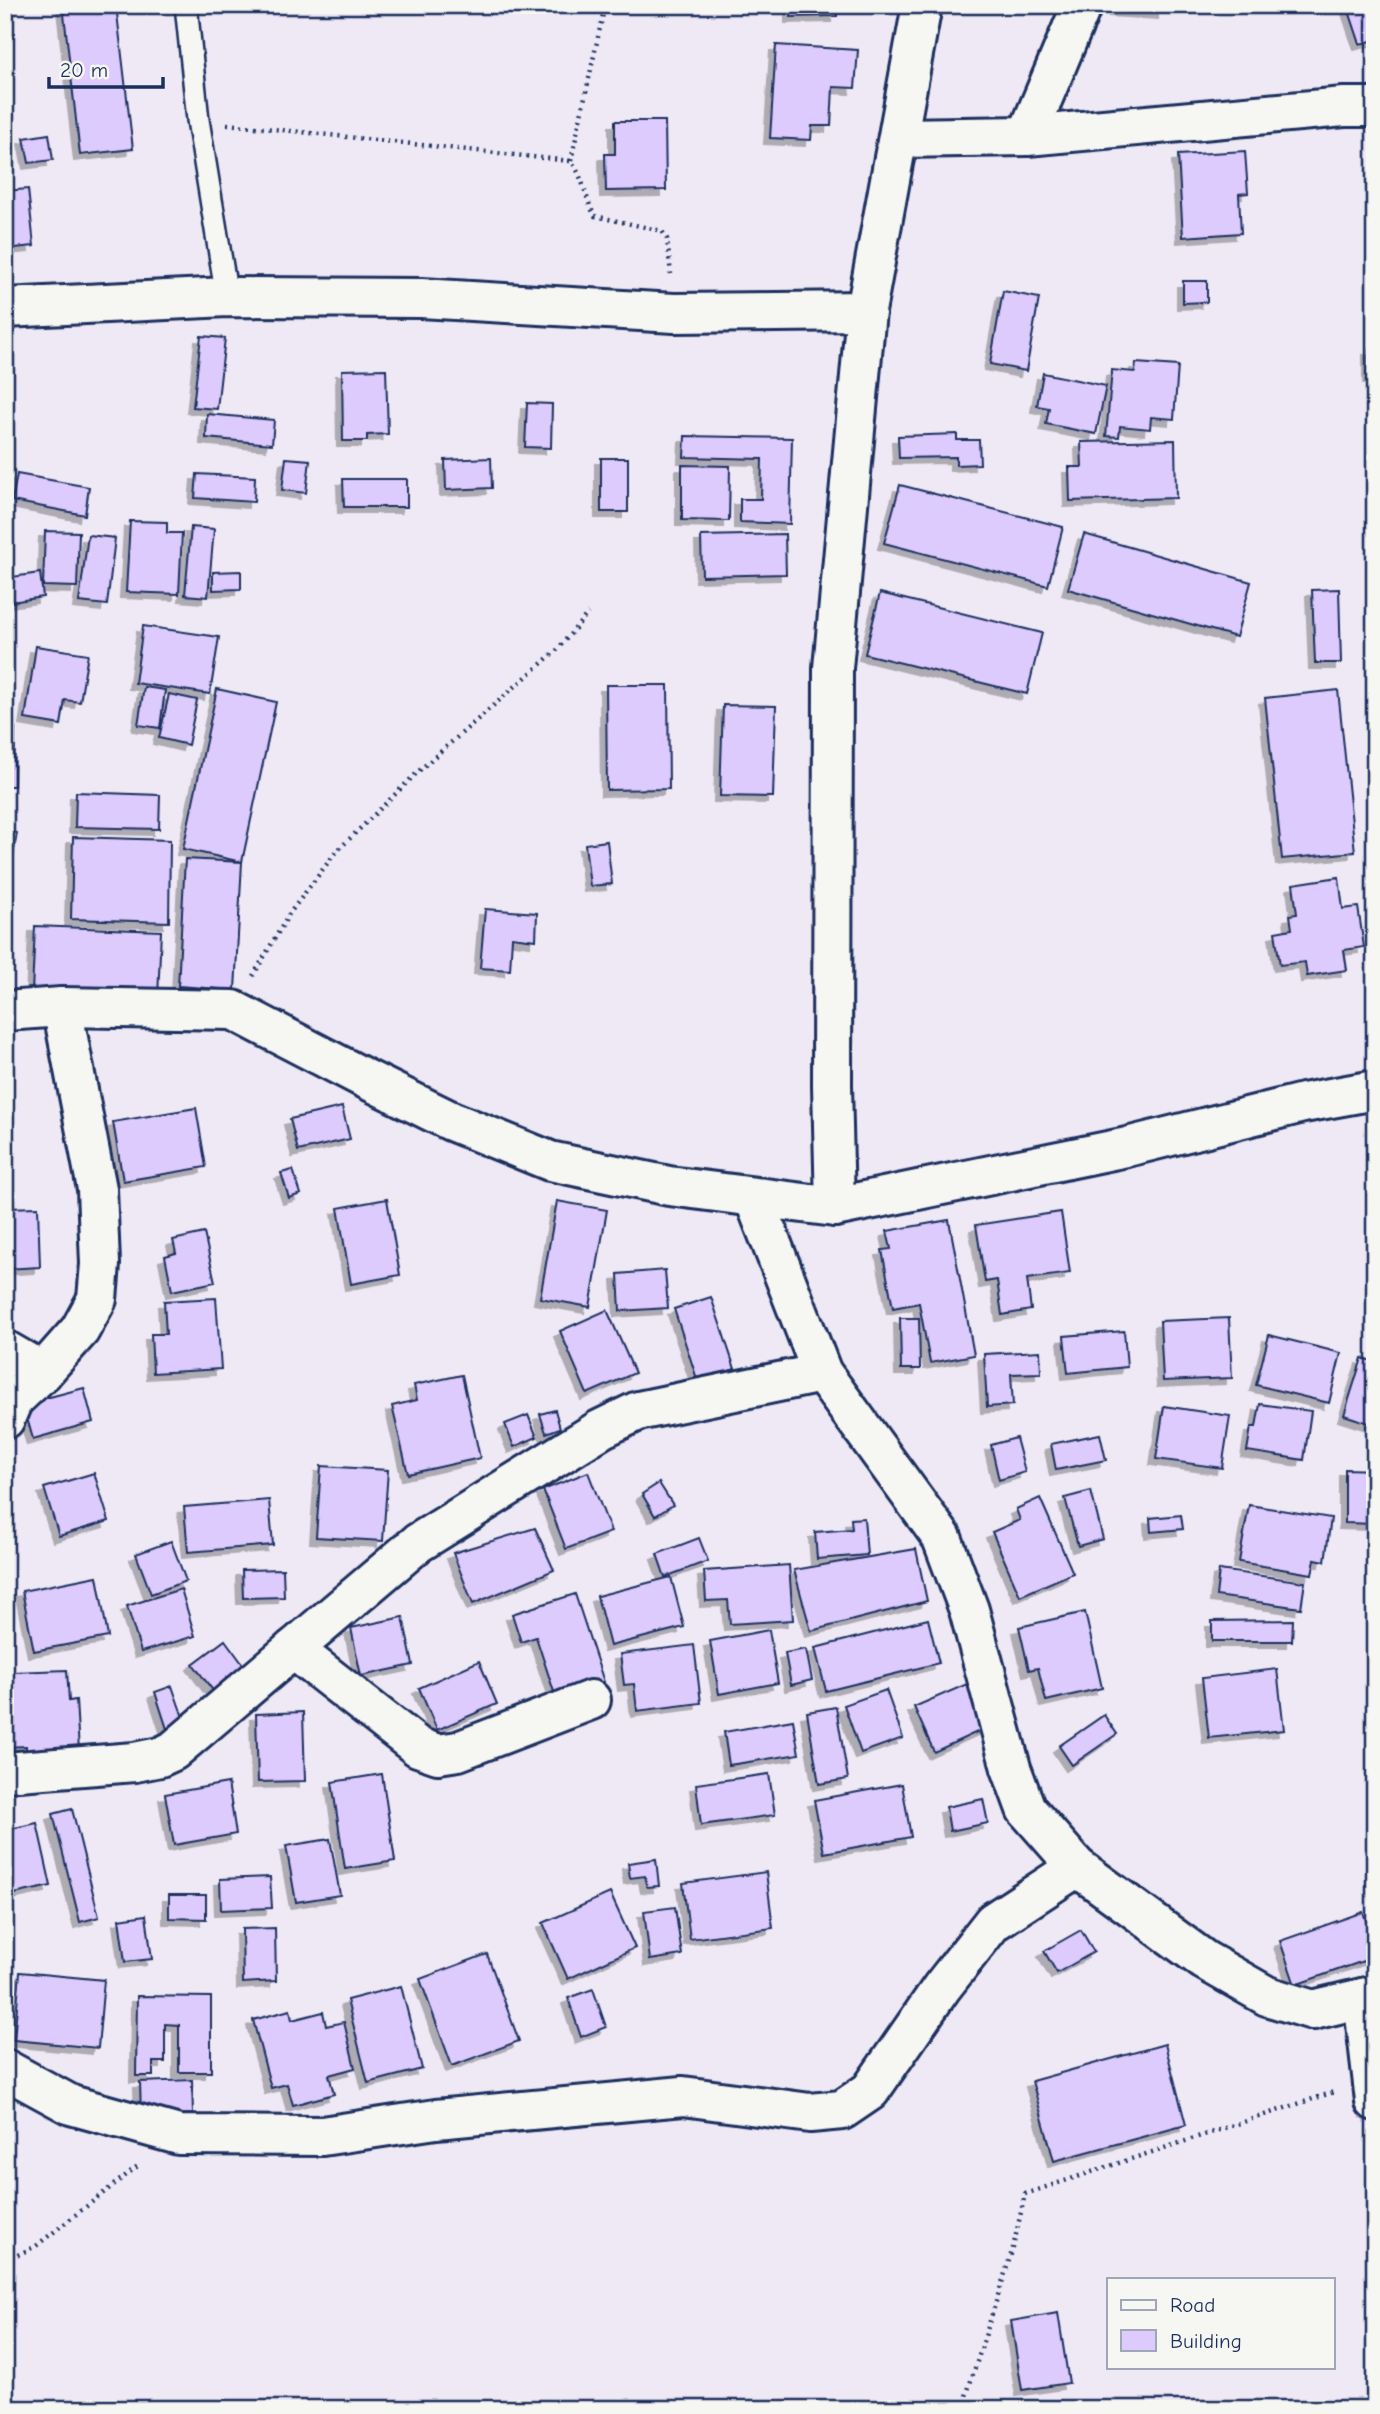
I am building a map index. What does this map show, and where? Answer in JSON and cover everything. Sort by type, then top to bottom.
[{"type":"street","points":[[835,1207],[832,1085],[833,668],[866,311],[922,5]]},
{"type":"street","points":[[1027,136],[1082,5]]},
{"type":"street","points":[[899,138],[1027,136],[1344,107],[1375,107]]},
{"type":"street","points":[[5,308],[227,297],[421,298],[674,313],[866,311]]},
{"type":"street","points":[[5,1011],[62,1007],[233,1010],[452,1121],[550,1161],[669,1186],[835,1207],[1127,1147],[1303,1103],[1375,1090]]},
{"type":"street","points":[[5,1419],[13,1399],[43,1372],[80,1330],[97,1299],[100,1264],[97,1189],[62,1007]]},
{"type":"street","points":[[754,1198],[822,1373],[942,1538],[969,1609],[1012,1768],[1026,1809],[1077,1867],[1204,1960],[1267,1996],[1313,2010],[1369,1996],[1374,2090]]},
{"type":"street","points":[[5,1350],[43,1372]]},
{"type":"street","points":[[5,1772],[135,1762],[160,1757],[173,1751],[212,1715],[418,1543],[601,1429],[638,1411],[822,1373]]},
{"type":"street","points":[[293,1648],[418,1747],[438,1754],[458,1751],[591,1700]]},
{"type":"street","points":[[5,2069],[71,2105],[179,2135],[322,2136],[436,2119],[683,2096],[810,2113],[842,2110],[870,2091],[942,1987],[993,1922],[1077,1867]]},
{"type":"lane","points":[[186,5],[198,120],[227,297]]},
{"type":"path","points":[[571,161],[605,5]]},
{"type":"path","points":[[198,120],[571,161],[577,169],[595,216],[662,231],[667,240],[674,313]]},
{"type":"path","points":[[233,1010],[289,914],[336,852],[423,767],[557,650],[588,612]]},
{"type":"path","points":[[962,2409],[1013,2248],[1025,2194],[1374,2090]]},
{"type":"path","points":[[5,2260],[36,2246],[179,2135]]},
{"type":"building","points":[[63,5],[116,5],[133,149],[80,155]]},
{"type":"building","points":[[791,5],[837,5],[837,16],[791,17]]},
{"type":"building","points":[[1115,5],[1164,5],[1164,13],[1115,10]]},
{"type":"building","points":[[1347,5],[1375,5],[1375,40],[1360,44]]},
{"type":"building","points":[[776,45],[858,50],[855,88],[833,87],[831,126],[812,126],[811,140],[770,138]]},
{"type":"building","points":[[615,121],[665,121],[666,190],[606,191],[605,154],[615,154]]},
{"type":"building","points":[[49,134],[53,160],[29,163],[24,138]]},
{"type":"building","points":[[1245,151],[1248,193],[1239,194],[1241,233],[1183,237],[1178,155]]},
{"type":"building","points":[[28,189],[34,246],[5,249],[5,191]]},
{"type":"building","points":[[1183,281],[1207,281],[1207,302],[1183,303]]},
{"type":"building","points":[[1003,291],[1039,298],[1026,371],[990,364]]},
{"type":"building","points":[[201,336],[225,338],[217,409],[193,407]]},
{"type":"building","points":[[1369,349],[1375,350],[1375,378],[1369,377]]},
{"type":"building","points":[[1136,363],[1178,366],[1174,419],[1151,417],[1150,429],[1120,426],[1119,437],[1106,436],[1112,370],[1135,372]]},
{"type":"building","points":[[386,369],[388,434],[367,435],[367,441],[343,441],[342,370]]},
{"type":"building","points":[[1043,373],[1106,386],[1096,434],[1046,424],[1049,408],[1037,406]]},
{"type":"building","points":[[527,403],[552,404],[551,448],[525,447]]},
{"type":"building","points":[[207,414],[274,420],[272,444],[206,438]]},
{"type":"building","points":[[957,434],[957,440],[979,440],[980,464],[956,465],[956,457],[899,458],[898,436]]},
{"type":"building","points":[[685,436],[792,438],[790,524],[740,522],[740,499],[761,499],[762,459],[684,457]]},
{"type":"building","points":[[1175,440],[1176,498],[1070,501],[1069,467],[1082,467],[1081,442]]},
{"type":"building","points":[[286,458],[310,460],[306,493],[282,490]]},
{"type":"building","points":[[491,458],[492,488],[446,490],[445,460]]},
{"type":"building","points":[[601,458],[628,458],[628,512],[601,512]]},
{"type":"building","points":[[682,465],[730,466],[729,521],[682,520]]},
{"type":"building","points":[[17,474],[89,487],[85,515],[12,501]]},
{"type":"building","points":[[197,474],[255,477],[254,502],[195,498]]},
{"type":"building","points":[[343,479],[407,479],[407,507],[344,507]]},
{"type":"building","points":[[900,485],[1063,527],[1048,586],[884,543]]},
{"type":"building","points":[[130,521],[167,522],[167,533],[182,533],[179,594],[126,592]]},
{"type":"building","points":[[191,527],[214,529],[208,597],[185,595]]},
{"type":"building","points":[[45,531],[79,532],[77,587],[43,586]]},
{"type":"building","points":[[785,534],[786,574],[702,576],[701,536]]},
{"type":"building","points":[[1084,534],[1251,582],[1236,637],[1068,589]]},
{"type":"building","points":[[88,535],[115,538],[107,605],[79,602]]},
{"type":"building","points":[[241,571],[241,589],[213,590],[213,572]]},
{"type":"building","points":[[40,573],[43,597],[5,603],[5,578]]},
{"type":"building","points":[[1339,589],[1341,663],[1315,663],[1312,590]]},
{"type":"building","points":[[880,593],[1042,633],[1027,694],[865,654]]},
{"type":"building","points":[[143,626],[219,637],[210,694],[135,683]]},
{"type":"building","points":[[5,644],[11,692],[5,693]]},
{"type":"building","points":[[36,646],[88,654],[80,702],[65,700],[61,725],[25,719]]},
{"type":"building","points":[[606,685],[668,685],[669,789],[607,790]]},
{"type":"building","points":[[144,687],[165,690],[160,728],[138,725]]},
{"type":"building","points":[[217,689],[276,702],[242,862],[183,849]]},
{"type":"building","points":[[1338,690],[1355,852],[1282,859],[1265,698]]},
{"type":"building","points":[[169,694],[197,700],[188,745],[159,738]]},
{"type":"building","points":[[723,705],[776,706],[773,797],[720,796]]},
{"type":"building","points":[[5,728],[15,728],[14,786],[5,786]]},
{"type":"building","points":[[76,792],[160,795],[159,829],[75,827]]},
{"type":"building","points":[[5,831],[17,833],[6,896],[5,896]]},
{"type":"building","points":[[73,837],[170,840],[169,922],[71,919]]},
{"type":"building","points":[[607,841],[612,884],[590,886],[585,844]]},
{"type":"building","points":[[185,859],[242,862],[235,990],[178,986]]},
{"type":"building","points":[[1339,877],[1343,909],[1358,907],[1364,947],[1344,950],[1347,970],[1307,976],[1305,962],[1280,965],[1275,932],[1292,929],[1290,915],[1297,914],[1293,884]]},
{"type":"building","points":[[485,909],[537,913],[536,940],[512,937],[510,970],[480,968]]},
{"type":"building","points":[[35,926],[161,931],[158,997],[32,992]]},
{"type":"building","points":[[342,1107],[350,1139],[298,1151],[290,1119]]},
{"type":"building","points":[[196,1108],[206,1167],[123,1181],[113,1122]]},
{"type":"building","points":[[293,1170],[301,1194],[289,1198],[281,1173]]},
{"type":"building","points":[[387,1199],[400,1275],[351,1284],[338,1208]]},
{"type":"building","points":[[557,1201],[607,1210],[590,1307],[540,1298]]},
{"type":"building","points":[[38,1207],[40,1267],[5,1269],[5,1208]]},
{"type":"building","points":[[1061,1212],[1070,1273],[1027,1279],[1031,1310],[1002,1315],[997,1280],[985,1282],[976,1225]]},
{"type":"building","points":[[949,1220],[974,1355],[930,1363],[919,1303],[893,1308],[882,1250],[891,1249],[887,1231]]},
{"type":"building","points":[[204,1233],[215,1282],[172,1291],[165,1256],[176,1253],[173,1240]]},
{"type":"building","points":[[665,1270],[668,1308],[620,1311],[618,1274]]},
{"type":"building","points":[[711,1297],[735,1369],[698,1382],[674,1309]]},
{"type":"building","points":[[216,1298],[221,1369],[153,1373],[151,1334],[166,1334],[164,1301]]},
{"type":"building","points":[[607,1310],[635,1373],[587,1394],[560,1331]]},
{"type":"building","points":[[900,1318],[919,1318],[920,1369],[901,1369]]},
{"type":"building","points":[[1229,1318],[1232,1378],[1163,1381],[1160,1321]]},
{"type":"building","points":[[1124,1331],[1127,1367],[1068,1373],[1064,1336]]},
{"type":"building","points":[[1269,1335],[1341,1353],[1329,1403],[1256,1385]]},
{"type":"building","points":[[1040,1351],[1041,1373],[1011,1374],[1013,1405],[987,1407],[984,1354]]},
{"type":"building","points":[[1362,1358],[1375,1362],[1375,1425],[1344,1415]]},
{"type":"building","points":[[462,1375],[480,1458],[408,1474],[392,1406],[417,1400],[414,1385]]},
{"type":"building","points":[[84,1388],[93,1422],[33,1439],[23,1404]]},
{"type":"building","points":[[1260,1404],[1311,1411],[1304,1460],[1247,1451],[1251,1427],[1256,1427]]},
{"type":"building","points":[[1164,1406],[1230,1416],[1222,1468],[1156,1459]]},
{"type":"building","points":[[555,1410],[560,1428],[546,1433],[540,1414]]},
{"type":"building","points":[[528,1415],[537,1437],[514,1447],[505,1424]]},
{"type":"building","points":[[1100,1434],[1106,1460],[1056,1470],[1051,1444]]},
{"type":"building","points":[[1016,1438],[1025,1472],[999,1480],[991,1445]]},
{"type":"building","points":[[321,1466],[388,1470],[383,1541],[316,1537]]},
{"type":"building","points":[[1345,1469],[1375,1470],[1375,1524],[1345,1523]]},
{"type":"building","points":[[588,1472],[611,1532],[566,1549],[543,1490]]},
{"type":"building","points":[[94,1473],[109,1521],[59,1536],[44,1488]]},
{"type":"building","points":[[659,1483],[673,1505],[655,1516],[642,1494]]},
{"type":"building","points":[[1091,1491],[1103,1539],[1078,1546],[1065,1498]]},
{"type":"building","points":[[1040,1498],[1073,1573],[1020,1596],[992,1532],[1020,1520],[1016,1509]]},
{"type":"building","points":[[269,1500],[273,1545],[188,1552],[184,1507]]},
{"type":"building","points":[[1249,1505],[1331,1518],[1325,1561],[1315,1559],[1312,1574],[1239,1562]]},
{"type":"building","points":[[1181,1515],[1183,1529],[1151,1532],[1150,1518]]},
{"type":"building","points":[[864,1518],[867,1555],[817,1559],[815,1532],[852,1529],[851,1519]]},
{"type":"building","points":[[535,1528],[554,1570],[473,1604],[453,1553]]},
{"type":"building","points":[[699,1538],[708,1561],[665,1577],[657,1554]]},
{"type":"building","points":[[171,1541],[186,1581],[151,1594],[136,1554]]},
{"type":"building","points":[[916,1549],[927,1601],[811,1631],[794,1570]]},
{"type":"building","points":[[789,1565],[793,1620],[730,1624],[728,1600],[706,1601],[704,1571]]},
{"type":"building","points":[[283,1569],[284,1597],[243,1598],[242,1570]]},
{"type":"building","points":[[1219,1570],[1305,1582],[1301,1608],[1216,1596]]},
{"type":"building","points":[[97,1576],[108,1637],[34,1651],[22,1591]]},
{"type":"building","points":[[671,1577],[684,1627],[610,1646],[597,1596]]},
{"type":"building","points":[[181,1589],[195,1636],[141,1652],[127,1606]]},
{"type":"building","points":[[575,1594],[604,1682],[556,1698],[536,1637],[521,1642],[512,1614]]},
{"type":"building","points":[[1085,1612],[1102,1688],[1046,1701],[1038,1668],[1029,1670],[1019,1627]]},
{"type":"building","points":[[403,1617],[413,1665],[361,1676],[351,1628]]},
{"type":"building","points":[[928,1619],[939,1663],[826,1691],[815,1648]]},
{"type":"building","points":[[1293,1620],[1292,1641],[1212,1641],[1212,1621]]},
{"type":"building","points":[[769,1630],[778,1683],[719,1694],[710,1641]]},
{"type":"building","points":[[225,1640],[253,1678],[221,1701],[193,1664]]},
{"type":"building","points":[[694,1645],[701,1703],[637,1711],[634,1684],[624,1685],[620,1654]]},
{"type":"building","points":[[806,1649],[812,1680],[791,1685],[785,1653]]},
{"type":"building","points":[[479,1661],[497,1704],[437,1730],[419,1688]]},
{"type":"building","points":[[1277,1669],[1284,1730],[1209,1738],[1202,1678]]},
{"type":"building","points":[[67,1670],[69,1701],[76,1700],[79,1751],[26,1753],[26,1746],[5,1747],[5,1702],[14,1702],[13,1672]]},
{"type":"building","points":[[967,1684],[986,1728],[934,1752],[914,1707]]},
{"type":"building","points":[[172,1686],[185,1723],[167,1729],[155,1692]]},
{"type":"building","points":[[886,1690],[903,1738],[861,1753],[844,1705]]},
{"type":"building","points":[[836,1707],[848,1779],[819,1784],[807,1712]]},
{"type":"building","points":[[303,1712],[305,1781],[258,1782],[256,1714]]},
{"type":"building","points":[[1104,1715],[1117,1734],[1072,1765],[1059,1746]]},
{"type":"building","points":[[793,1720],[799,1754],[729,1765],[724,1732]]},
{"type":"building","points":[[382,1774],[395,1861],[345,1869],[332,1782]]},
{"type":"building","points":[[769,1774],[775,1815],[701,1825],[696,1784]]},
{"type":"building","points":[[228,1783],[236,1834],[174,1845],[165,1794]]},
{"type":"building","points":[[902,1784],[911,1837],[824,1853],[814,1800]]},
{"type":"building","points":[[983,1799],[988,1823],[950,1831],[946,1807]]},
{"type":"building","points":[[72,1809],[99,1917],[80,1922],[53,1814]]},
{"type":"building","points":[[37,1823],[51,1886],[5,1896],[5,1830]]},
{"type":"building","points":[[330,1839],[340,1895],[296,1902],[286,1846]]},
{"type":"building","points":[[656,1859],[659,1886],[647,1887],[645,1876],[630,1878],[628,1863]]},
{"type":"building","points":[[766,1872],[773,1928],[690,1939],[683,1883]]},
{"type":"building","points":[[270,1877],[272,1908],[221,1910],[220,1879]]},
{"type":"building","points":[[610,1893],[635,1948],[568,1979],[543,1923]]},
{"type":"building","points":[[169,1895],[206,1895],[206,1919],[169,1918]]},
{"type":"building","points":[[675,1907],[682,1955],[650,1960],[644,1911]]},
{"type":"building","points":[[1363,1912],[1375,1945],[1375,1957],[1295,1985],[1280,1941]]},
{"type":"building","points":[[146,1915],[152,1959],[125,1962],[119,1919]]},
{"type":"building","points":[[275,1928],[276,1981],[243,1983],[242,1929]]},
{"type":"building","points":[[1081,1930],[1094,1952],[1057,1973],[1044,1951]]},
{"type":"building","points":[[487,1954],[519,2041],[452,2066],[420,1979]]},
{"type":"building","points":[[20,1972],[104,1980],[98,2048],[14,2040]]},
{"type":"building","points":[[401,1986],[422,2069],[368,2083],[347,2000]]},
{"type":"building","points":[[593,1989],[606,2027],[581,2037],[568,1998]]},
{"type":"building","points":[[137,1996],[211,1997],[211,2072],[179,2072],[179,2025],[165,2024],[165,2062],[153,2062],[153,2076],[136,2076]]},
{"type":"building","points":[[290,2010],[292,2020],[323,2012],[326,2026],[344,2022],[355,2068],[329,2075],[334,2094],[293,2105],[287,2084],[271,2088],[253,2020]]},
{"type":"building","points":[[1165,2044],[1186,2125],[1054,2161],[1032,2081]]},
{"type":"building","points":[[192,2080],[193,2114],[141,2115],[140,2082]]},
{"type":"building","points":[[1058,2313],[1069,2383],[1022,2390],[1011,2321]]}]
